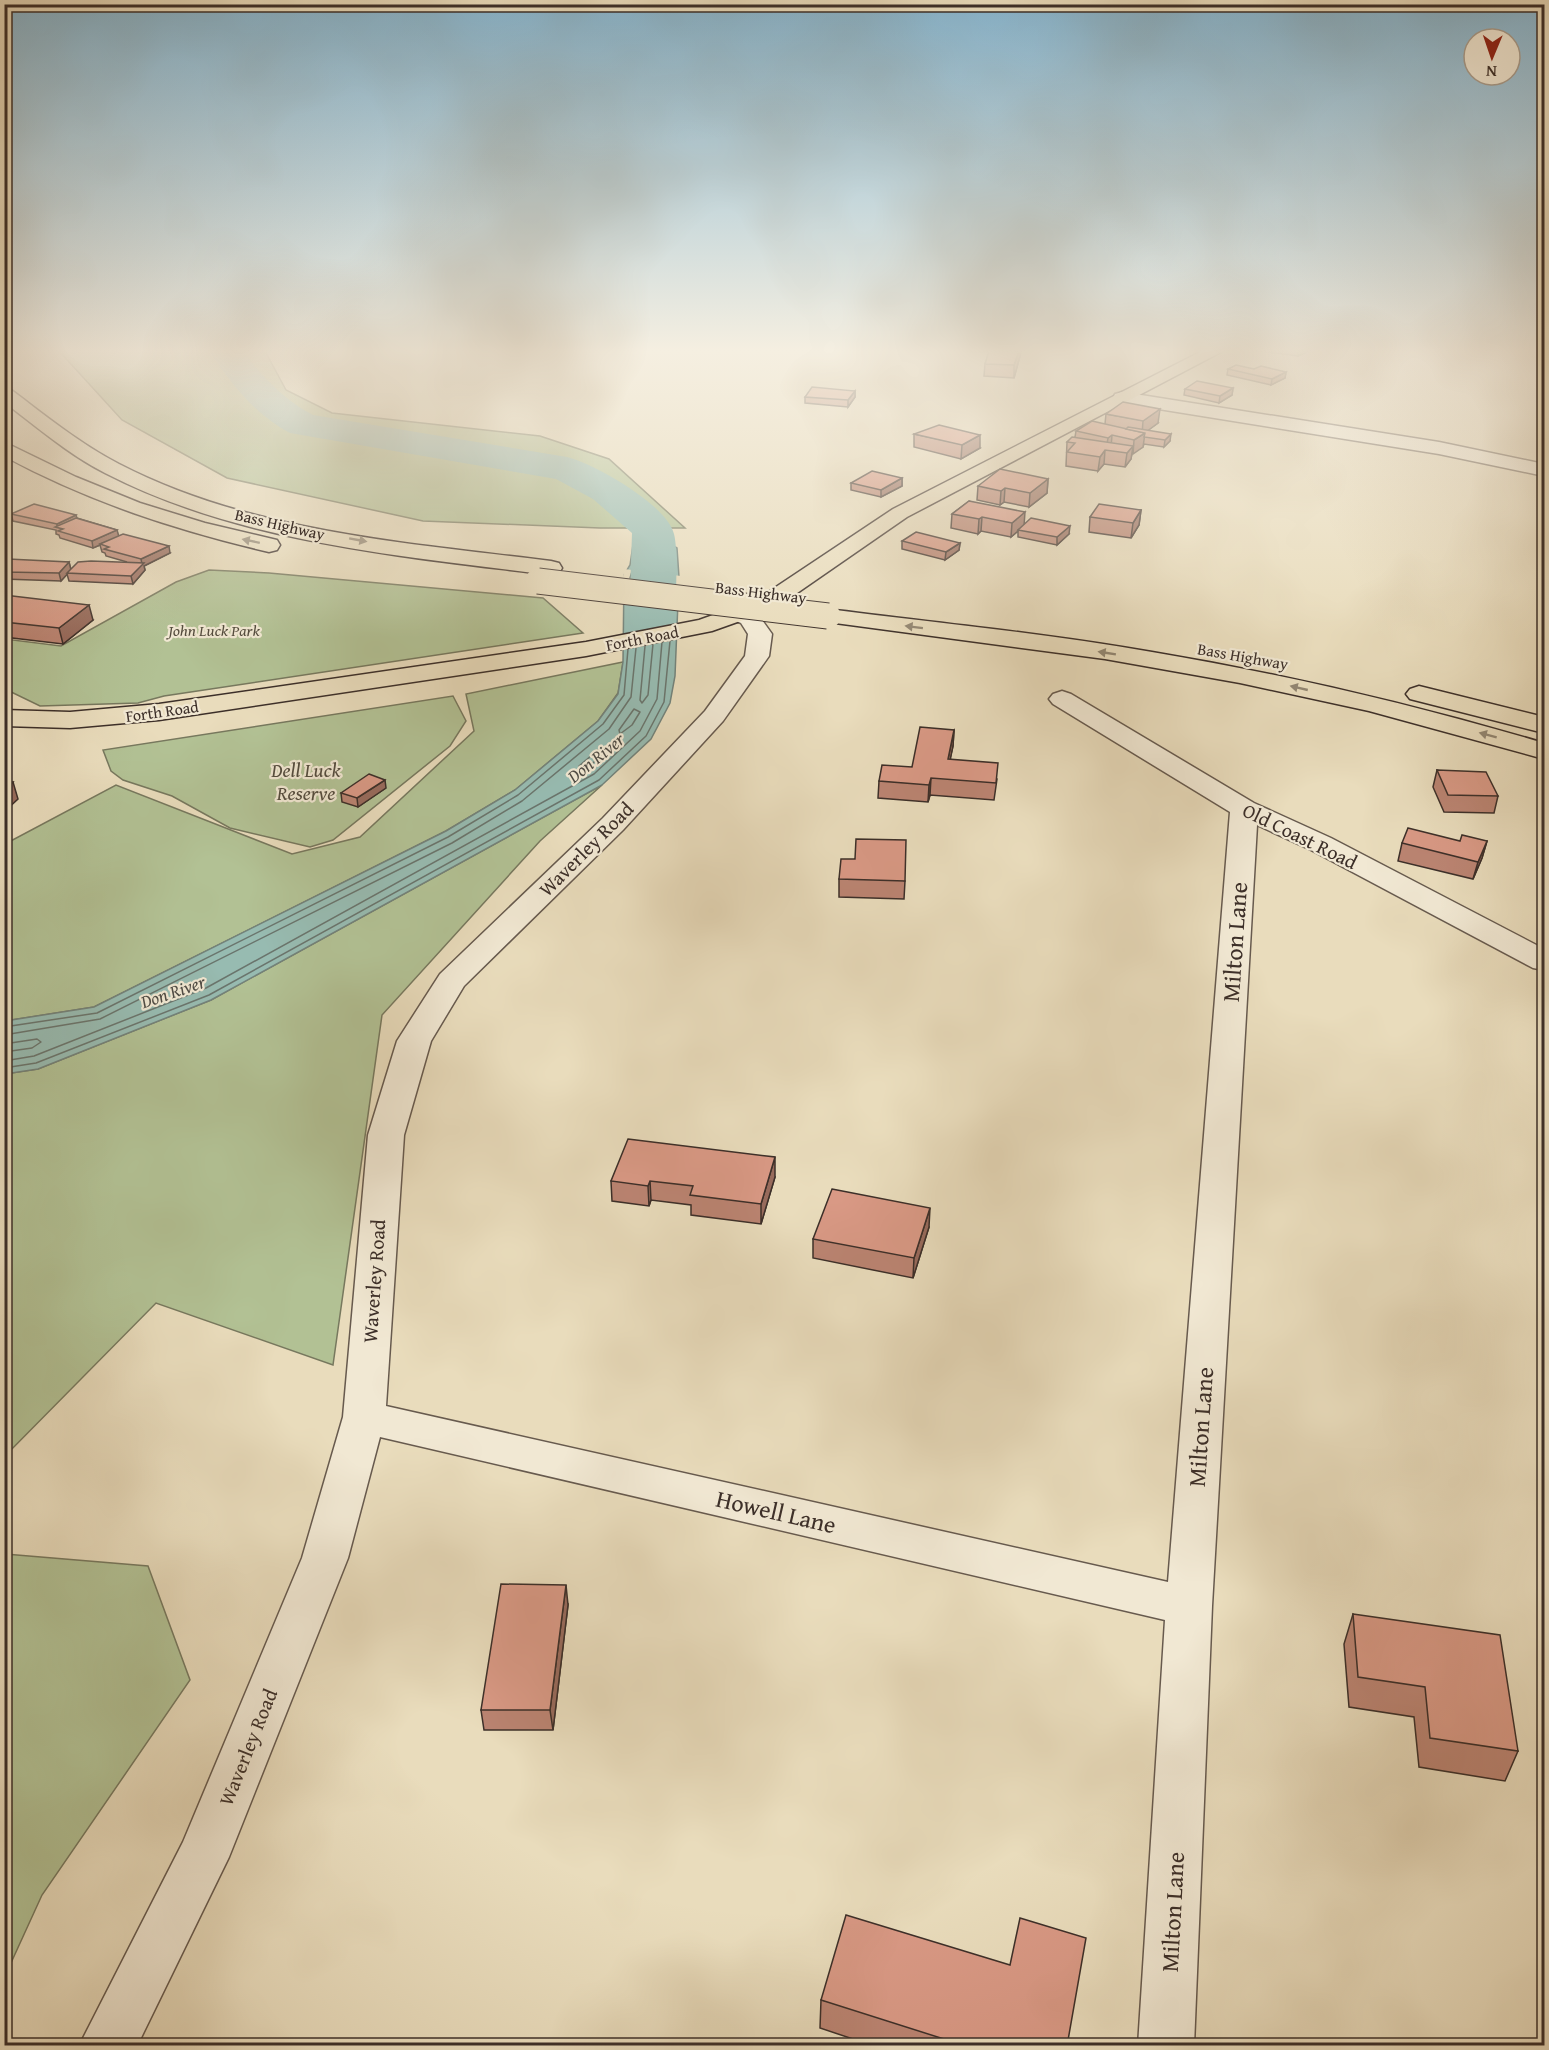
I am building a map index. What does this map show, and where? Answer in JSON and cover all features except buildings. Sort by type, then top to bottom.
[{"type":"main road","name":"Bass Highway","points":[[4,447],[49,473],[102,498],[155,517],[218,534],[339,556],[544,574],[833,609],[1089,631],[1229,653],[1386,686],[1545,725]]},
{"type":"main road","name":"Bass Highway","points":[[78,447],[115,470],[200,504],[231,513],[358,540],[544,574]]},
{"type":"main road","name":"Forth Road","points":[[4,717],[70,720],[126,716],[586,649],[721,620],[766,604],[900,513],[1028,447]]},
{"type":"main road","name":"Bass Highway","points":[[833,609],[1196,667],[1391,709],[1545,751]]},
{"type":"street","points":[[1431,447],[1545,470]]},
{"type":"street","name":"Waverley Road","points":[[107,2046],[208,1846],[325,1558],[364,1417],[386,1135],[414,1041],[451,981],[613,824],[714,716],[743,679],[758,656],[760,634],[749,618],[721,620]]},
{"type":"street","name":"Old Coast Road","points":[[1062,699],[1244,809],[1321,844],[1545,961]]},
{"type":"street","name":"Milton Lane","points":[[1166,2046],[1189,1606],[1244,809]]},
{"type":"street","name":"Howell Lane","points":[[364,1417],[1189,1606]]},
{"type":"green space","points":[[170,447],[572,447],[609,459],[685,528],[600,528],[423,521],[227,478]]},
{"type":"green space","name":"John Luck Park","points":[[209,570],[269,573],[543,598],[583,633],[164,696],[138,703],[40,706],[5,689],[5,639],[61,646],[176,582]]},
{"type":"green space","points":[[623,662],[618,693],[598,721],[515,790],[446,831],[94,1007],[5,1021],[5,844],[116,785],[292,854],[360,837],[474,731],[466,694]]},
{"type":"green space","name":"Dell Luck Reserve","points":[[453,696],[466,721],[450,746],[333,840],[310,847],[230,828],[172,796],[123,780],[111,771],[103,750]]},
{"type":"green space","points":[[602,785],[540,841],[382,1015],[333,1365],[156,1303],[5,1456],[5,1074],[38,1069],[211,1000]]},
{"type":"green space","points":[[5,1554],[148,1566],[190,1680],[42,1895],[5,1976]]},
{"type":"water","points":[[653,533],[677,548],[679,577],[675,676],[670,703],[651,739],[602,785],[211,1000],[38,1069],[5,1074],[5,1021],[94,1007],[446,831],[515,790],[598,721],[618,694],[623,662],[624,575],[630,565],[633,545]]},
{"type":"pier","points":[[624,569],[681,576],[680,608],[620,600]]},
{"type":"waterway","name":"Don River","points":[[433,447],[567,469],[607,490],[644,520],[653,533],[652,623]]}]
